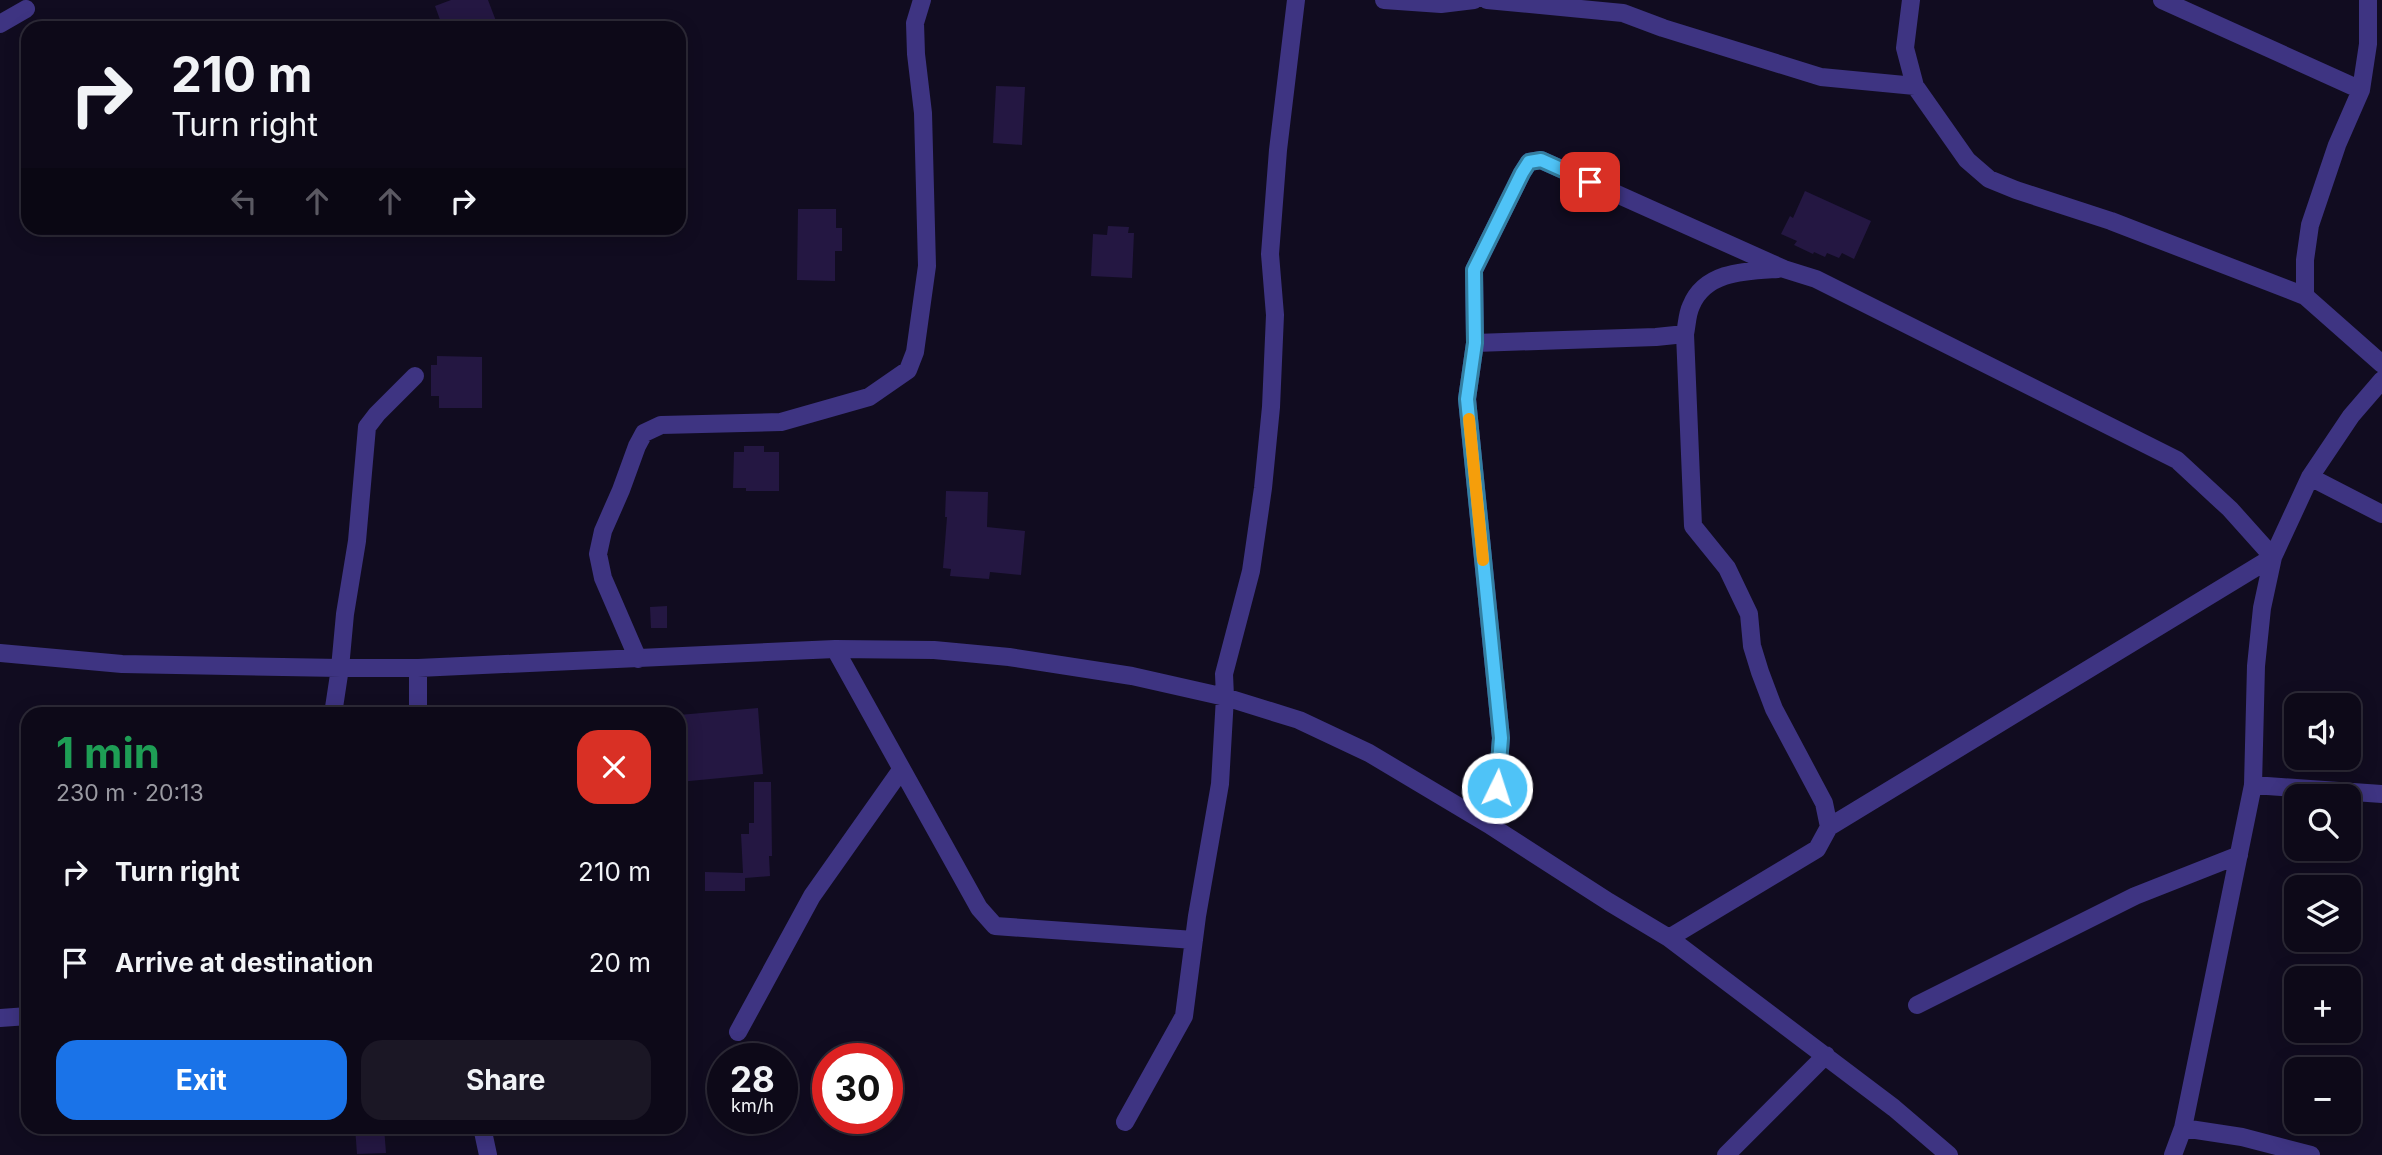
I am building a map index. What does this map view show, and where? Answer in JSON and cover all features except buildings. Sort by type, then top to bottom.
[{"type":"street","points":[[638,659],[603,578],[598,554],[603,531],[644,433],[661,425],[781,422],[869,397],[908,370],[915,352],[927,266],[923,113],[915,23],[922,0]]},
{"type":"street","points":[[1125,1122],[1184,1016],[1220,784],[1224,674],[1251,571],[1271,407],[1274,328],[1270,254],[1278,150],[1296,0]]},
{"type":"street","points":[[1384,0],[1441,4],[1474,0]]},
{"type":"street","points":[[1487,0],[1623,13],[1821,77],[1915,86]]},
{"type":"street","points":[[1911,0],[1905,48],[1915,86],[1967,160],[1989,179],[2111,221],[2305,296],[2382,364]]},
{"type":"street","points":[[2162,0],[2361,90]]},
{"type":"street","points":[[2305,296],[2305,260],[2310,225],[2337,145],[2361,90],[2368,44],[2368,0]]},
{"type":"street","points":[[0,24],[26,9]]},
{"type":"street","points":[[1488,824],[1497,788],[1501,738],[1467,399],[1475,343],[1474,270],[1529,162],[1541,160],[1784,269],[1816,279],[2177,460],[2230,509],[2273,557]]},
{"type":"street","points":[[1784,269],[1743,271],[1721,276],[1702,288],[1691,306],[1685,334],[1693,526],[1727,568],[1749,614],[1752,646],[1774,709],[1824,803],[1829,827]]},
{"type":"street","points":[[1475,343],[1685,334]]},
{"type":"street","points":[[334,707],[357,541],[367,427],[415,376]]},
{"type":"street","points":[[2173,1155],[2183,1128],[2253,785],[2256,666],[2262,608],[2273,557],[2310,478],[2351,416],[2382,380]]},
{"type":"street","points":[[2310,478],[2382,514]]},
{"type":"street","points":[[1669,938],[1817,849],[1829,827],[2273,557]]},
{"type":"street","points":[[835,649],[979,908],[995,926],[1194,940]]},
{"type":"street","points":[[0,653],[122,664],[418,668],[835,649],[934,650],[1009,657],[1132,676],[1225,697],[1299,720],[1369,753],[1669,938],[1826,1055],[1949,1155]]},
{"type":"street","points":[[418,668],[418,707]]},
{"type":"street","points":[[738,1032],[811,896],[901,770]]},
{"type":"street","points":[[2253,785],[2382,794]]},
{"type":"street","points":[[1917,1005],[2135,896],[2239,855]]},
{"type":"street","points":[[0,1018],[21,1016]]},
{"type":"street","points":[[1726,1155],[1826,1055]]},
{"type":"street","points":[[2183,1128],[2242,1137],[2311,1155]]},
{"type":"street","points":[[484,1134],[488,1155]]},
{"type":"slow traffic","points":[[1469,419],[1483,560]]},
{"type":"route","points":[[1497,788],[1501,738],[1467,399],[1475,343],[1474,270],[1529,162],[1541,160],[1590,182]]}]
